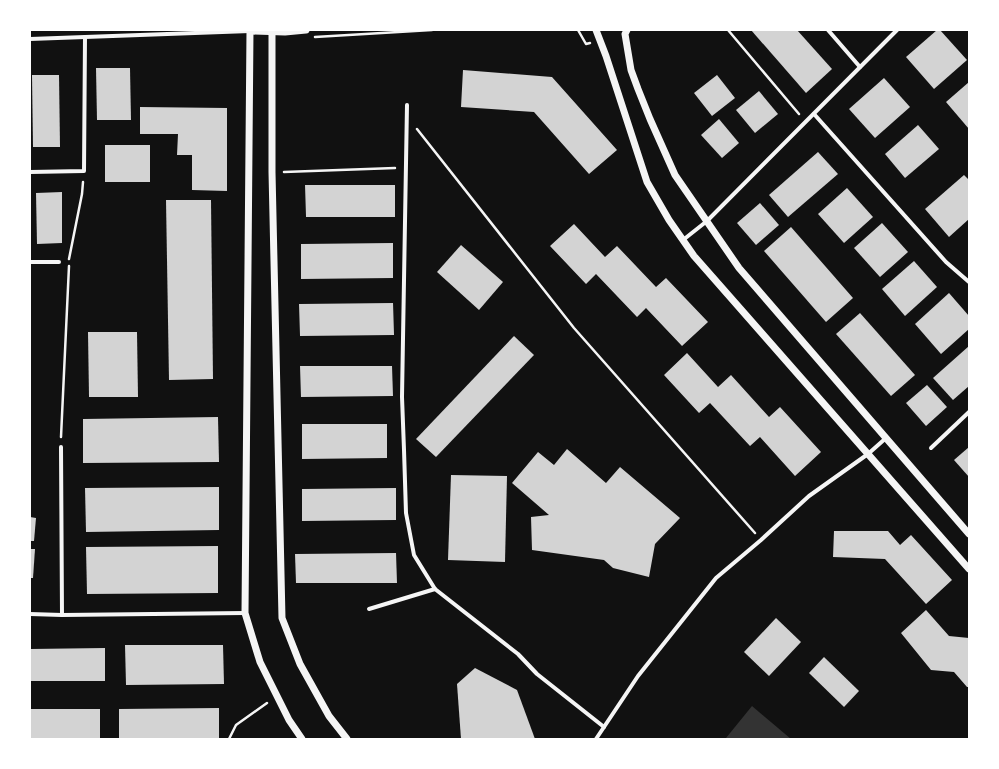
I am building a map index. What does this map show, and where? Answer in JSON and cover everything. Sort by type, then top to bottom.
[{"type":"street","points":[[30,39],[250,30],[285,32],[306,30]]},
{"type":"street","points":[[250,30],[245,613],[260,662],[289,720],[302,739]]},
{"type":"street","points":[[596,30],[606,56],[647,182],[669,220],[694,256],[969,569]]},
{"type":"street","points":[[627,30],[626,34],[631,70],[650,119],[675,175],[739,268],[969,534]]},
{"type":"street","points":[[828,30],[860,67]]},
{"type":"street","points":[[683,240],[707,222],[897,30]]},
{"type":"street","points":[[272,31],[272,172],[282,618],[300,664],[329,716],[347,739]]},
{"type":"street","points":[[30,172],[84,171],[85,37]]},
{"type":"street","points":[[407,105],[402,397],[406,513],[414,555],[435,589],[518,654],[537,674],[604,727]]},
{"type":"street","points":[[814,114],[946,262],[969,282]]},
{"type":"street","points":[[30,262],[59,262]]},
{"type":"street","points":[[931,448],[969,412]]},
{"type":"street","points":[[596,739],[638,676],[716,578],[761,540],[809,496],[868,454],[886,438]]},
{"type":"street","points":[[61,447],[62,615]]},
{"type":"street","points":[[369,609],[435,589]]},
{"type":"street","points":[[30,614],[245,613]]},
{"type":"path","points":[[308,38],[432,30]]},
{"type":"path","points":[[728,30],[806,122]]},
{"type":"path","points":[[407,116],[574,328],[761,540]]},
{"type":"path","points":[[272,172],[406,168]]},
{"type":"path","points":[[61,447],[69,262],[82,194],[84,171]]},
{"type":"path","points":[[229,739],[236,724],[277,696]]},
{"type":"shaded area","points":[[752,706],[791,739],[726,738]]},
{"type":"building","points":[[751,30],[797,30],[832,69],[806,93]]},
{"type":"building","points":[[937,30],[940,30],[967,60],[934,89],[906,57]]},
{"type":"building","points":[[96,68],[130,68],[131,120],[97,120]]},
{"type":"building","points":[[463,70],[552,77],[617,150],[589,174],[534,112],[461,107]]},
{"type":"building","points":[[32,75],[59,75],[60,147],[33,147]]},
{"type":"building","points":[[717,75],[735,98],[712,116],[694,93]]},
{"type":"building","points":[[884,78],[910,107],[875,138],[849,109]]},
{"type":"building","points":[[969,82],[969,129],[946,102]]},
{"type":"building","points":[[759,91],[778,114],[755,133],[736,110]]},
{"type":"building","points":[[140,107],[227,108],[227,191],[192,190],[192,155],[177,155],[178,134],[140,134]]},
{"type":"building","points":[[719,119],[739,143],[722,158],[701,135]]},
{"type":"building","points":[[918,125],[939,149],[905,178],[885,154]]},
{"type":"building","points":[[105,145],[150,145],[150,182],[105,182]]},
{"type":"building","points":[[818,152],[838,174],[788,217],[769,195]]},
{"type":"building","points":[[964,175],[969,180],[969,219],[949,237],[925,209]]},
{"type":"building","points":[[305,185],[395,185],[395,217],[306,217]]},
{"type":"building","points":[[847,188],[873,217],[844,243],[818,214]]},
{"type":"building","points":[[62,192],[62,243],[37,244],[36,193]]},
{"type":"building","points":[[166,200],[211,200],[213,379],[169,380]]},
{"type":"building","points":[[760,203],[779,225],[756,245],[737,223]]},
{"type":"building","points":[[882,223],[908,252],[880,277],[854,248]]},
{"type":"building","points":[[574,224],[605,257],[617,246],[656,287],[666,278],[708,322],[682,346],[646,308],[637,317],[596,274],[586,284],[550,246]]},
{"type":"building","points":[[791,227],[853,298],[826,322],[764,251]]},
{"type":"building","points":[[393,243],[393,278],[301,279],[301,244]]},
{"type":"building","points":[[461,245],[503,282],[479,310],[437,272]]},
{"type":"building","points":[[914,261],[937,287],[905,316],[882,289]]},
{"type":"building","points":[[949,293],[969,316],[969,329],[941,354],[915,324]]},
{"type":"building","points":[[393,303],[394,335],[300,336],[299,304]]},
{"type":"building","points":[[860,313],[915,375],[891,396],[836,334]]},
{"type":"building","points":[[88,332],[137,332],[138,397],[89,397]]},
{"type":"building","points":[[514,336],[534,355],[436,457],[416,439]]},
{"type":"building","points":[[969,346],[969,386],[953,400],[933,378]]},
{"type":"building","points":[[687,353],[718,387],[731,375],[769,417],[780,407],[821,452],[795,476],[760,437],[750,446],[710,403],[699,413],[664,375]]},
{"type":"building","points":[[300,366],[392,366],[393,396],[301,397]]},
{"type":"building","points":[[927,385],[947,407],[926,426],[906,403]]},
{"type":"building","points":[[218,417],[219,462],[83,463],[83,419]]},
{"type":"building","points":[[302,424],[387,424],[387,458],[302,459]]},
{"type":"building","points":[[969,447],[969,477],[954,460]]},
{"type":"building","points":[[567,449],[606,483],[620,467],[680,518],[655,544],[649,577],[613,568],[604,560],[532,550],[531,517],[549,515],[512,483],[538,452],[554,465]]},
{"type":"building","points":[[451,475],[507,476],[505,562],[448,560]]},
{"type":"building","points":[[219,487],[219,530],[86,532],[85,488]]},
{"type":"building","points":[[396,488],[396,520],[302,521],[302,489]]},
{"type":"building","points":[[30,517],[36,518],[34,541],[30,541]]},
{"type":"building","points":[[834,531],[888,531],[900,545],[911,535],[952,580],[926,604],[885,559],[833,557]]},
{"type":"building","points":[[218,546],[218,593],[87,594],[86,547]]},
{"type":"building","points":[[30,549],[35,549],[33,578],[30,578]]},
{"type":"building","points":[[396,553],[397,583],[296,583],[295,554]]},
{"type":"building","points":[[926,610],[949,636],[969,638],[969,687],[967,687],[954,672],[931,670],[901,633]]},
{"type":"building","points":[[776,618],[801,642],[769,676],[744,652]]},
{"type":"building","points":[[125,645],[223,645],[224,684],[126,685]]},
{"type":"building","points":[[105,648],[105,681],[30,681],[30,649]]},
{"type":"building","points":[[824,657],[859,691],[844,707],[809,673]]},
{"type":"building","points":[[475,668],[517,690],[535,739],[461,739],[457,684]]},
{"type":"building","points":[[219,708],[219,739],[119,739],[119,709]]},
{"type":"building","points":[[30,709],[100,709],[100,739],[30,739]]}]
